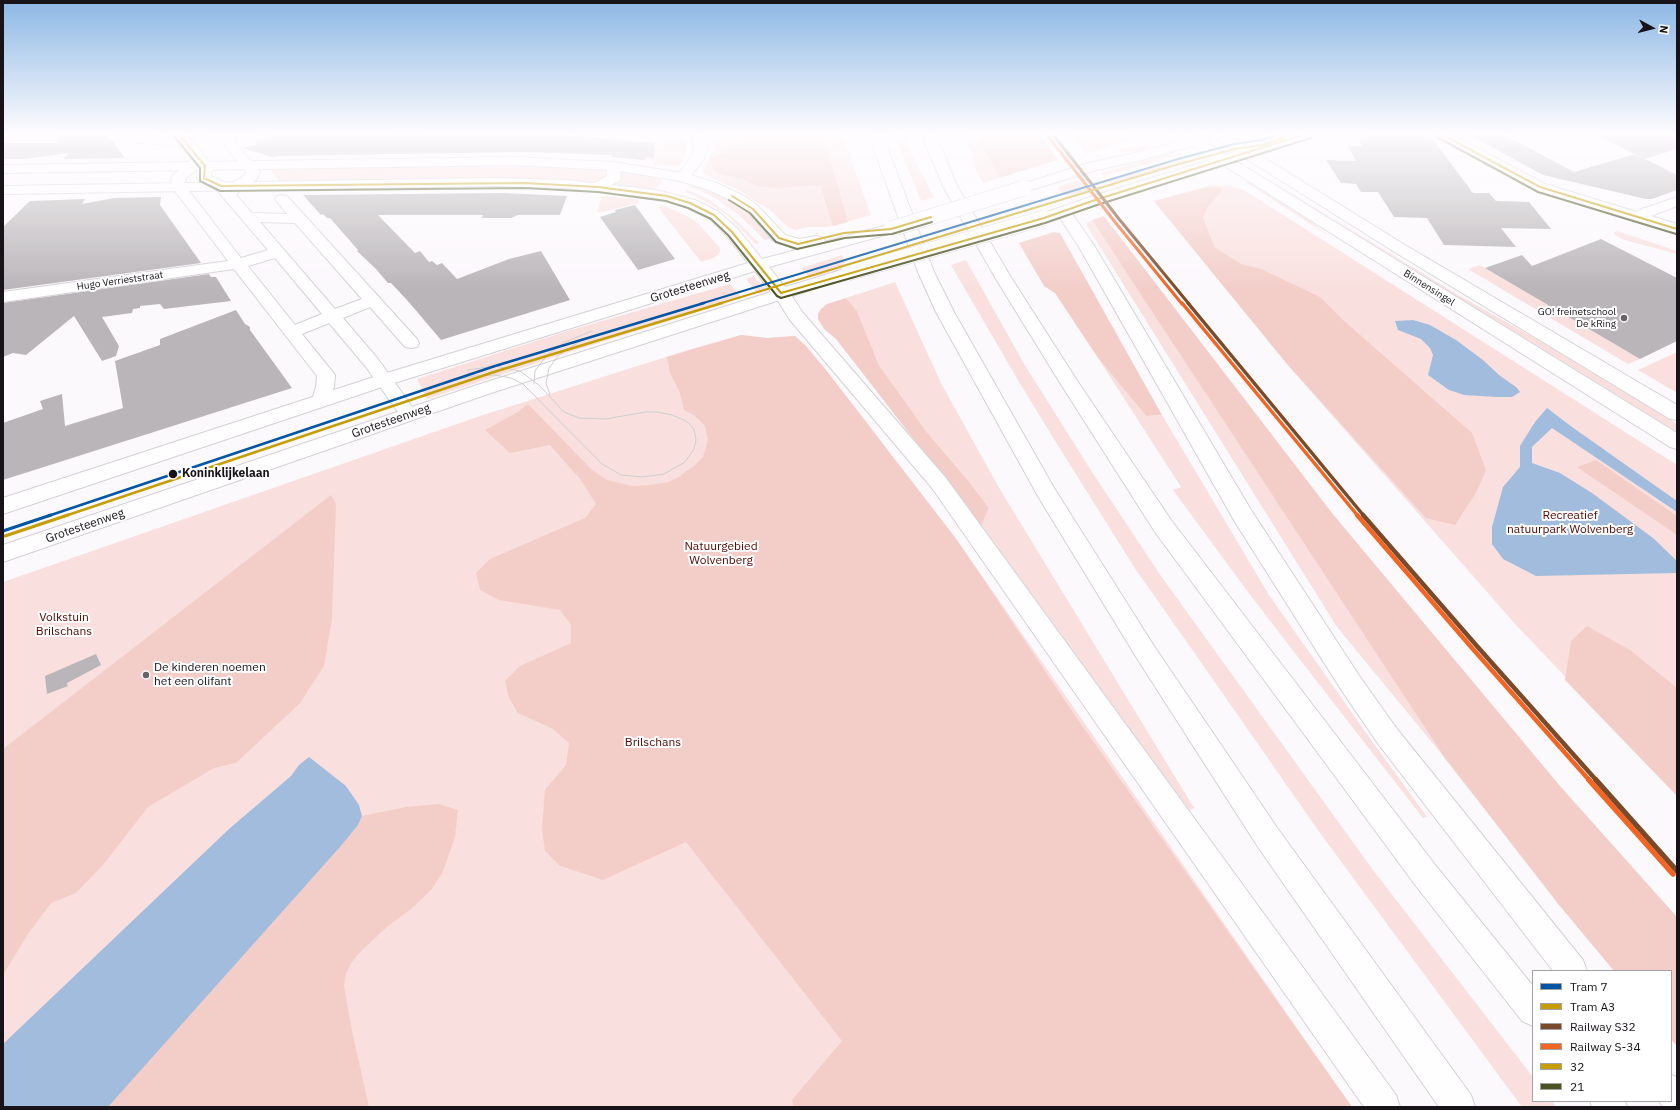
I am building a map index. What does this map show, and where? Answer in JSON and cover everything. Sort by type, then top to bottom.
[{"type":"main road","points":[[3,190],[179,187],[228,189],[389,185]]},
{"type":"main road","points":[[569,185],[667,196],[702,208],[723,223],[781,293],[796,316],[939,483],[1384,1107]]},
{"type":"main road","points":[[707,185],[741,200],[757,213],[779,238],[798,244],[837,240],[891,229],[1034,185]]},
{"type":"main road","points":[[894,185],[926,272],[945,312],[1046,494],[1146,653],[1251,813],[1328,924],[1459,1107]]},
{"type":"main road","points":[[950,185],[1004,279],[1071,386],[1163,526],[1426,876],[1532,1009]]},
{"type":"main road","name":"Grotesteenweg","points":[[3,554],[409,415],[1053,205],[1095,200],[1145,185]]},
{"type":"main road","name":"Binnensingel","points":[[1266,185],[1677,442]]},
{"type":"main road","name":"Binnensingel","points":[[1298,185],[1413,256],[1677,414]]},
{"type":"main road","points":[[1027,187],[1041,189],[1087,247],[1247,522],[1347,677],[1388,737],[1571,970]]},
{"type":"main road","name":"Grotesteenweg","points":[[3,506],[321,400],[837,240]]},
{"type":"street","points":[[219,185],[228,189],[248,217],[384,380],[409,415]]},
{"type":"street","points":[[228,189],[237,185]]},
{"type":"street","points":[[598,187],[602,185]]},
{"type":"street","points":[[1535,185],[1677,229]]},
{"type":"street","points":[[179,187],[326,375],[325,387],[321,400]]},
{"type":"street","points":[[282,199],[411,343]]},
{"type":"street","points":[[1640,217],[1647,212],[1677,201]]},
{"type":"street","points":[[248,217],[299,219]]},
{"type":"street","points":[[238,264],[278,252]]},
{"type":"street","name":"Hugo Verrieststraat","points":[[3,297],[238,264]]},
{"type":"street","points":[[291,332],[372,301]]},
{"type":"green space","points":[[602,185],[660,185],[652,189]]},
{"type":"green space","points":[[695,185],[739,206],[773,237],[765,240],[741,217],[715,198],[689,187]]},
{"type":"green space","points":[[727,185],[860,185],[871,215],[828,227],[808,227],[795,230],[788,227],[770,210],[742,192]]},
{"type":"green space","points":[[754,185],[837,185],[848,222],[833,226],[820,185],[777,188]]},
{"type":"green space","points":[[914,185],[928,185],[934,197],[921,201]]},
{"type":"green space","points":[[1083,185],[1088,191],[1067,196],[1058,189],[1059,186]]},
{"type":"green space","name":"Recreatief natuurpark Wolvenberg","points":[[1211,185],[1231,186],[1244,190],[1677,465],[1677,794],[1516,625],[1287,364],[1154,201]]},
{"type":"green space","points":[[1249,185],[1255,185],[1308,219],[1329,236]]},
{"type":"green space","points":[[1277,185],[1458,295],[1538,340],[1677,424],[1677,432]]},
{"type":"green space","points":[[1209,187],[1221,188],[1222,191],[1207,208],[1203,218],[1215,248],[1241,264],[1261,269],[1320,297],[1343,320],[1472,433],[1486,470],[1477,491],[1455,525],[1426,518],[1287,364],[1154,201]]},
{"type":"green space","points":[[685,190],[707,198],[735,219],[759,243],[756,244],[727,215],[705,201],[687,193]]},
{"type":"green space","points":[[602,196],[637,199],[640,203],[597,213]]},
{"type":"green space","points":[[662,205],[697,222],[719,247],[720,251],[718,255],[701,262],[658,207]]},
{"type":"green space","points":[[1104,216],[1332,513],[1560,786],[1677,917],[1677,1046],[1672,1040],[1672,970],[1613,970],[1559,905],[1444,757],[1092,220]]},
{"type":"green space","points":[[1092,220],[1444,757],[1337,627],[1087,226],[1087,223]]},
{"type":"green space","points":[[1617,231],[1677,251],[1677,254],[1624,240],[1614,234],[1614,232]]},
{"type":"green space","points":[[1054,232],[1060,233],[1162,415],[1146,416],[1098,358],[1055,293],[1044,286],[1019,243]]},
{"type":"green space","points":[[842,255],[846,268],[819,276],[809,277],[801,268]]},
{"type":"green space","points":[[966,260],[1023,362],[1092,472],[1161,576],[1373,870],[1532,1076],[1532,1102],[1553,1102],[1556,1107],[1522,1107],[1320,833],[1136,570],[1019,382],[951,265]]},
{"type":"green space","points":[[1480,265],[1640,359],[1628,364],[1468,269]]},
{"type":"green space","points":[[754,276],[767,291],[758,294],[746,279]]},
{"type":"green space","points":[[895,282],[941,383],[998,486],[1194,808],[1185,812],[980,529],[989,508],[971,484],[926,431],[879,365],[857,311],[846,298]]},
{"type":"green space","points":[[730,284],[742,298],[427,399],[417,379],[564,332]]},
{"type":"green space","points":[[846,298],[857,311],[879,365],[926,431],[971,484],[989,508],[980,529],[949,485],[836,339],[824,329],[818,319],[818,314],[821,309],[827,304]]},
{"type":"green space","name":"Brilschans","points":[[741,335],[767,338],[795,336],[806,346],[826,370],[957,540],[1352,1107],[3,1107],[3,582],[480,416],[691,349]]},
{"type":"green space","name":"Natuurgebied Wolvenberg","points":[[741,335],[767,338],[795,336],[806,346],[826,370],[957,540],[1076,717],[1352,1107],[794,1107],[792,1100],[842,1041],[686,842],[603,880],[560,866],[545,851],[542,829],[545,790],[566,765],[569,743],[553,729],[518,713],[509,698],[505,681],[520,666],[571,643],[571,625],[560,610],[499,600],[480,590],[476,573],[490,559],[585,518],[596,504],[580,479],[550,445],[510,453],[485,430],[516,413],[528,404],[592,470],[607,480],[633,486],[668,482],[677,478],[694,466],[703,457],[708,440],[705,426],[695,416],[684,410],[680,393],[670,373],[667,357]]},
{"type":"green space","points":[[1677,352],[1677,393],[1638,370]]},
{"type":"green space","points":[[1098,358],[1146,416],[1162,415],[1269,595],[1427,817],[1423,818],[1294,652],[1173,490],[1181,487]]},
{"type":"green space","points":[[1596,460],[1677,516],[1677,535],[1577,467]]},
{"type":"green space","points":[[331,495],[336,504],[332,619],[324,666],[300,703],[236,763],[214,768],[148,807],[103,865],[76,893],[51,903],[28,934],[3,975],[3,749]]},
{"type":"green space","points":[[1587,626],[1630,650],[1677,688],[1677,796],[1565,680],[1571,641]]},
{"type":"green space","points":[[439,804],[458,810],[455,837],[442,874],[431,890],[360,952],[351,963],[346,974],[344,986],[352,1031],[369,1107],[108,1107],[340,847],[358,825],[362,816],[406,807]]},
{"type":"water","points":[[1413,320],[1430,325],[1456,340],[1483,360],[1520,392],[1512,397],[1496,397],[1464,395],[1449,390],[1428,375],[1433,355],[1430,348],[1421,339],[1398,330],[1395,321]]},
{"type":"water","points":[[1547,408],[1677,501],[1677,512],[1552,428],[1532,447],[1532,463],[1560,473],[1592,493],[1653,538],[1677,561],[1677,573],[1536,576],[1503,559],[1492,544],[1492,527],[1503,487],[1520,467],[1520,446],[1535,422]]},
{"type":"water","points":[[309,757],[346,786],[359,805],[362,816],[358,825],[340,847],[108,1107],[3,1107],[3,1044],[229,829],[291,776],[299,765]]},
{"type":"building","points":[[1356,185],[1467,185],[1473,193],[1489,193],[1496,201],[1529,202],[1551,229],[1501,228],[1516,247],[1444,245],[1427,218],[1394,217],[1378,192],[1361,192]]},
{"type":"building","points":[[1585,185],[1677,185],[1677,190],[1652,199],[1646,199]]},
{"type":"building","points":[[503,193],[567,196],[560,215],[518,215],[511,218],[482,218],[483,215],[378,215],[415,253],[420,251],[429,262],[432,261],[437,265],[442,263],[457,279],[509,259],[541,251],[570,300],[441,340],[391,283],[388,283],[357,251],[358,250],[330,218],[327,218],[323,214],[321,215],[303,195]]},
{"type":"building","points":[[161,197],[160,205],[201,263],[3,290],[3,227],[30,201],[85,199],[82,204],[114,198]]},
{"type":"building","points":[[635,205],[675,259],[638,270],[600,217],[616,212],[615,210]]},
{"type":"building","name":"GO! freinetschool De kRing","points":[[1601,239],[1677,278],[1677,341],[1640,359],[1485,268],[1522,255],[1532,266]]},
{"type":"building","points":[[209,274],[211,277],[216,277],[231,301],[164,309],[160,304],[140,306],[140,308],[133,309],[132,313],[102,317],[119,346],[116,356],[102,361],[74,316],[26,355],[13,353],[3,357],[3,303]]},
{"type":"building","points":[[236,310],[245,324],[250,327],[250,330],[292,388],[3,480],[3,423],[43,409],[40,401],[62,394],[65,426],[123,408],[115,361],[160,345],[160,339]]},
{"type":"building","points":[[96,654],[101,665],[67,683],[68,686],[47,694],[45,676]]},
{"type":"tram line","name":"7","points":[[3,531],[495,366],[1093,185]]},
{"type":"tram line","name":"A3","points":[[5,536],[497,371],[1110,185]]},
{"type":"tram line","points":[[534,382],[535,371],[547,355],[565,342],[592,331]]},
{"type":"tram line","points":[[550,395],[546,383],[549,368],[559,355],[580,341]]},
{"type":"tram line","points":[[468,370],[495,366],[520,371],[534,382]]},
{"type":"tram line","points":[[456,380],[473,376],[495,375],[511,378],[523,384],[602,464],[621,475],[643,477],[664,474],[685,462],[694,449],[696,440],[694,429],[686,421],[672,415],[657,412],[646,412],[605,419],[579,418],[564,412],[534,382]]},
{"type":"rail line","name":"S-34","points":[[1086,185],[1350,507],[1472,648],[1673,874]]},
{"type":"rail line","name":"S32","points":[[1092,185],[1354,504],[1476,645],[1677,871]]},
{"type":"transit line","name":"21","points":[[208,185],[220,191],[524,188],[598,192],[666,201],[688,208],[711,219],[728,235],[777,296],[781,298],[1045,223],[1162,185]]},
{"type":"transit line","name":"32","points":[[218,185],[342,185]]},
{"type":"transit line","name":"32","points":[[557,185],[598,187],[667,196],[690,203],[714,215],[732,232],[781,293],[1044,218],[1144,185]]},
{"type":"transit line","name":"21","points":[[1525,185],[1538,192],[1676,234]]},
{"type":"transit line","name":"32","points":[[1536,185],[1677,229]]},
{"type":"transit line","name":"32","points":[[732,196],[753,209],[779,238],[798,244],[844,233],[891,229],[931,217]]},
{"type":"transit line","name":"21","points":[[729,200],[750,213],[776,242],[797,249],[845,238],[892,234],[932,222]]},
{"type":"place","name":"GO! freinetschool De kRing","points":[[1624,318]]},
{"type":"place","name":"Koninklijkelaan","points":[[173,474]]},
{"type":"place","name":"De kinderen noemen het een olifant","points":[[146,675]]},
{"type":"park label","name":"Volkstuin Brilschans","points":[[64,625]]}]
